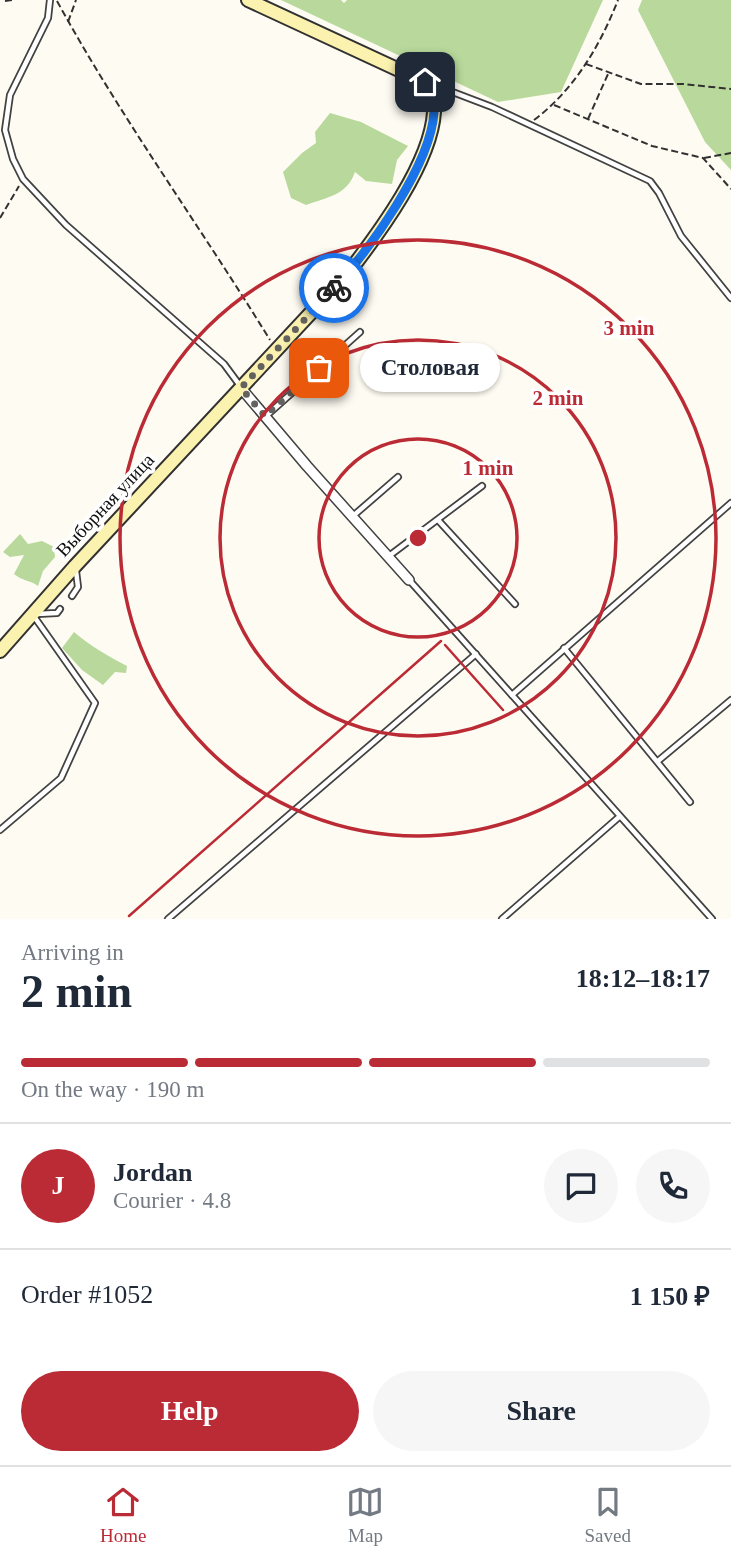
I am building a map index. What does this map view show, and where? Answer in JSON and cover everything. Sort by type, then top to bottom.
[{"type":"main road","points":[[248,0],[425,82]]},
{"type":"main road","name":"Выборная улица","points":[[0,651],[75,566],[348,273],[369,245],[407,187],[431,130],[435,110],[425,82]]},
{"type":"street","points":[[241,388],[409,580]]},
{"type":"lane","points":[[50,0],[48,18],[10,95],[5,130],[13,159],[23,180],[66,225],[224,364],[241,388]]},
{"type":"lane","points":[[425,82],[492,107],[650,181],[681,236],[731,298]]},
{"type":"lane","points":[[265,416],[359,332]]},
{"type":"lane","points":[[352,516],[398,477]]},
{"type":"lane","points":[[388,557],[482,486]]},
{"type":"lane","points":[[512,695],[731,503]]},
{"type":"lane","points":[[438,520],[516,604]]},
{"type":"lane","points":[[72,596],[78,587],[75,566]]},
{"type":"lane","points":[[409,580],[712,919]]},
{"type":"lane","points":[[32,614],[57,613],[60,609]]},
{"type":"lane","points":[[0,830],[61,778],[95,703],[32,614]]},
{"type":"lane","points":[[564,648],[690,802]]},
{"type":"lane","points":[[168,919],[475,654]]},
{"type":"lane","points":[[658,761],[731,700]]},
{"type":"lane","points":[[502,919],[619,817]]},
{"type":"path","points":[[5,2],[12,0]]},
{"type":"path","points":[[56,0],[99,73],[224,265],[276,351]]},
{"type":"path","points":[[68,22],[76,0]]},
{"type":"path","points":[[528,125],[554,105],[586,64],[605,33],[618,0]]},
{"type":"path","points":[[586,64],[641,85],[682,84],[731,89]]},
{"type":"path","points":[[588,119],[608,73]]},
{"type":"path","points":[[554,105],[652,146],[703,158],[730,152]]},
{"type":"path","points":[[703,158],[731,189]]},
{"type":"path","points":[[0,218],[23,180]]},
{"type":"green space","points":[[281,0],[341,0],[344,3],[347,0],[603,0],[561,92],[498,102]]},
{"type":"green space","points":[[642,0],[731,0],[731,170],[705,142],[638,10]]},
{"type":"green space","points":[[330,113],[361,122],[408,146],[397,160],[392,184],[366,181],[355,172],[352,180],[342,190],[306,205],[291,198],[283,172],[316,143],[315,132]]},
{"type":"green space","points":[[20,534],[28,544],[42,541],[54,547],[55,557],[43,571],[38,586],[14,574],[24,555],[10,557],[3,552]]},
{"type":"green space","points":[[74,632],[127,666],[126,673],[115,672],[103,685],[82,670],[62,648]]},
{"type":"railway","points":[[129,916],[441,641]]},
{"type":"railway","points":[[445,645],[503,710]]},
{"type":"way so far","points":[[319,368],[265,416],[241,388],[334,288]]},
{"type":"place","name":"Столовая","points":[[319,368]]},
{"type":"route","points":[[334,288],[369,245],[407,187],[420,160],[435,110],[425,82]]}]
